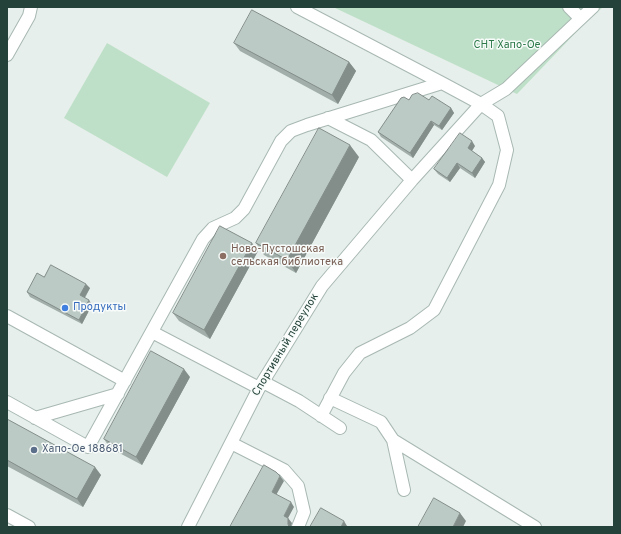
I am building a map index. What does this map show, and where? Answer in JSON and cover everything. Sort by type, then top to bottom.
[{"type":"street","points":[[7,55],[29,16],[31,7]]},
{"type":"street","points":[[298,7],[442,83],[480,104],[498,116],[507,150],[499,186],[434,310],[410,328],[360,353],[344,373],[321,416]]},
{"type":"street","points":[[569,7],[580,18]]},
{"type":"street","name":"Спортивный переулок","points":[[188,527],[261,385],[322,286],[412,180],[480,104],[506,89],[593,7]]},
{"type":"street","points":[[7,402],[88,447],[203,239],[213,228],[235,218],[244,209],[281,141],[291,131],[306,125],[442,83]]},
{"type":"street","points":[[328,118],[371,140],[412,180]]},
{"type":"street","points":[[7,316],[125,381]]},
{"type":"street","points":[[152,332],[261,385],[299,401],[340,428]]},
{"type":"street","points":[[35,418],[118,394]]},
{"type":"street","points":[[330,398],[381,422],[393,440],[404,490]]},
{"type":"street","points":[[393,440],[535,527]]},
{"type":"street","points":[[231,443],[284,470],[298,486],[304,512],[298,527]]},
{"type":"street","points":[[7,515],[28,527]]},
{"type":"green space","name":"СНТ Хапо-Ое","points":[[333,7],[603,7],[584,24],[517,94]]},
{"type":"green space","points":[[107,43],[210,103],[167,177],[64,118]]},
{"type":"building","points":[[252,10],[349,62],[332,95],[234,43]]},
{"type":"building","points":[[418,93],[429,100],[432,96],[451,108],[439,126],[431,121],[410,153],[378,132],[401,98],[404,97],[409,100],[412,95]]},
{"type":"building","points":[[319,128],[350,145],[287,260],[256,243]]},
{"type":"building","points":[[460,133],[472,141],[468,148],[482,158],[472,173],[457,163],[447,178],[434,169]]},
{"type":"building","points":[[220,226],[252,243],[204,330],[173,313]]},
{"type":"building","points":[[51,265],[86,284],[80,295],[89,300],[79,320],[27,292],[37,273],[44,277]]},
{"type":"building","points":[[151,351],[184,369],[136,457],[104,439]]},
{"type":"building","points":[[7,419],[95,467],[77,499],[7,460]]},
{"type":"building","points":[[264,465],[280,476],[272,492],[291,502],[284,516],[288,518],[289,527],[230,527]]},
{"type":"building","points":[[434,498],[460,513],[453,527],[418,527]]},
{"type":"building","points":[[321,508],[344,521],[341,527],[310,527]]},
{"type":"place","name":"Ново-Пустошская сельская библиотека","points":[[223,256]]},
{"type":"place","name":"Продукты","points":[[65,308]]},
{"type":"place","name":"Хапо-Ое 188681","points":[[34,450]]}]
